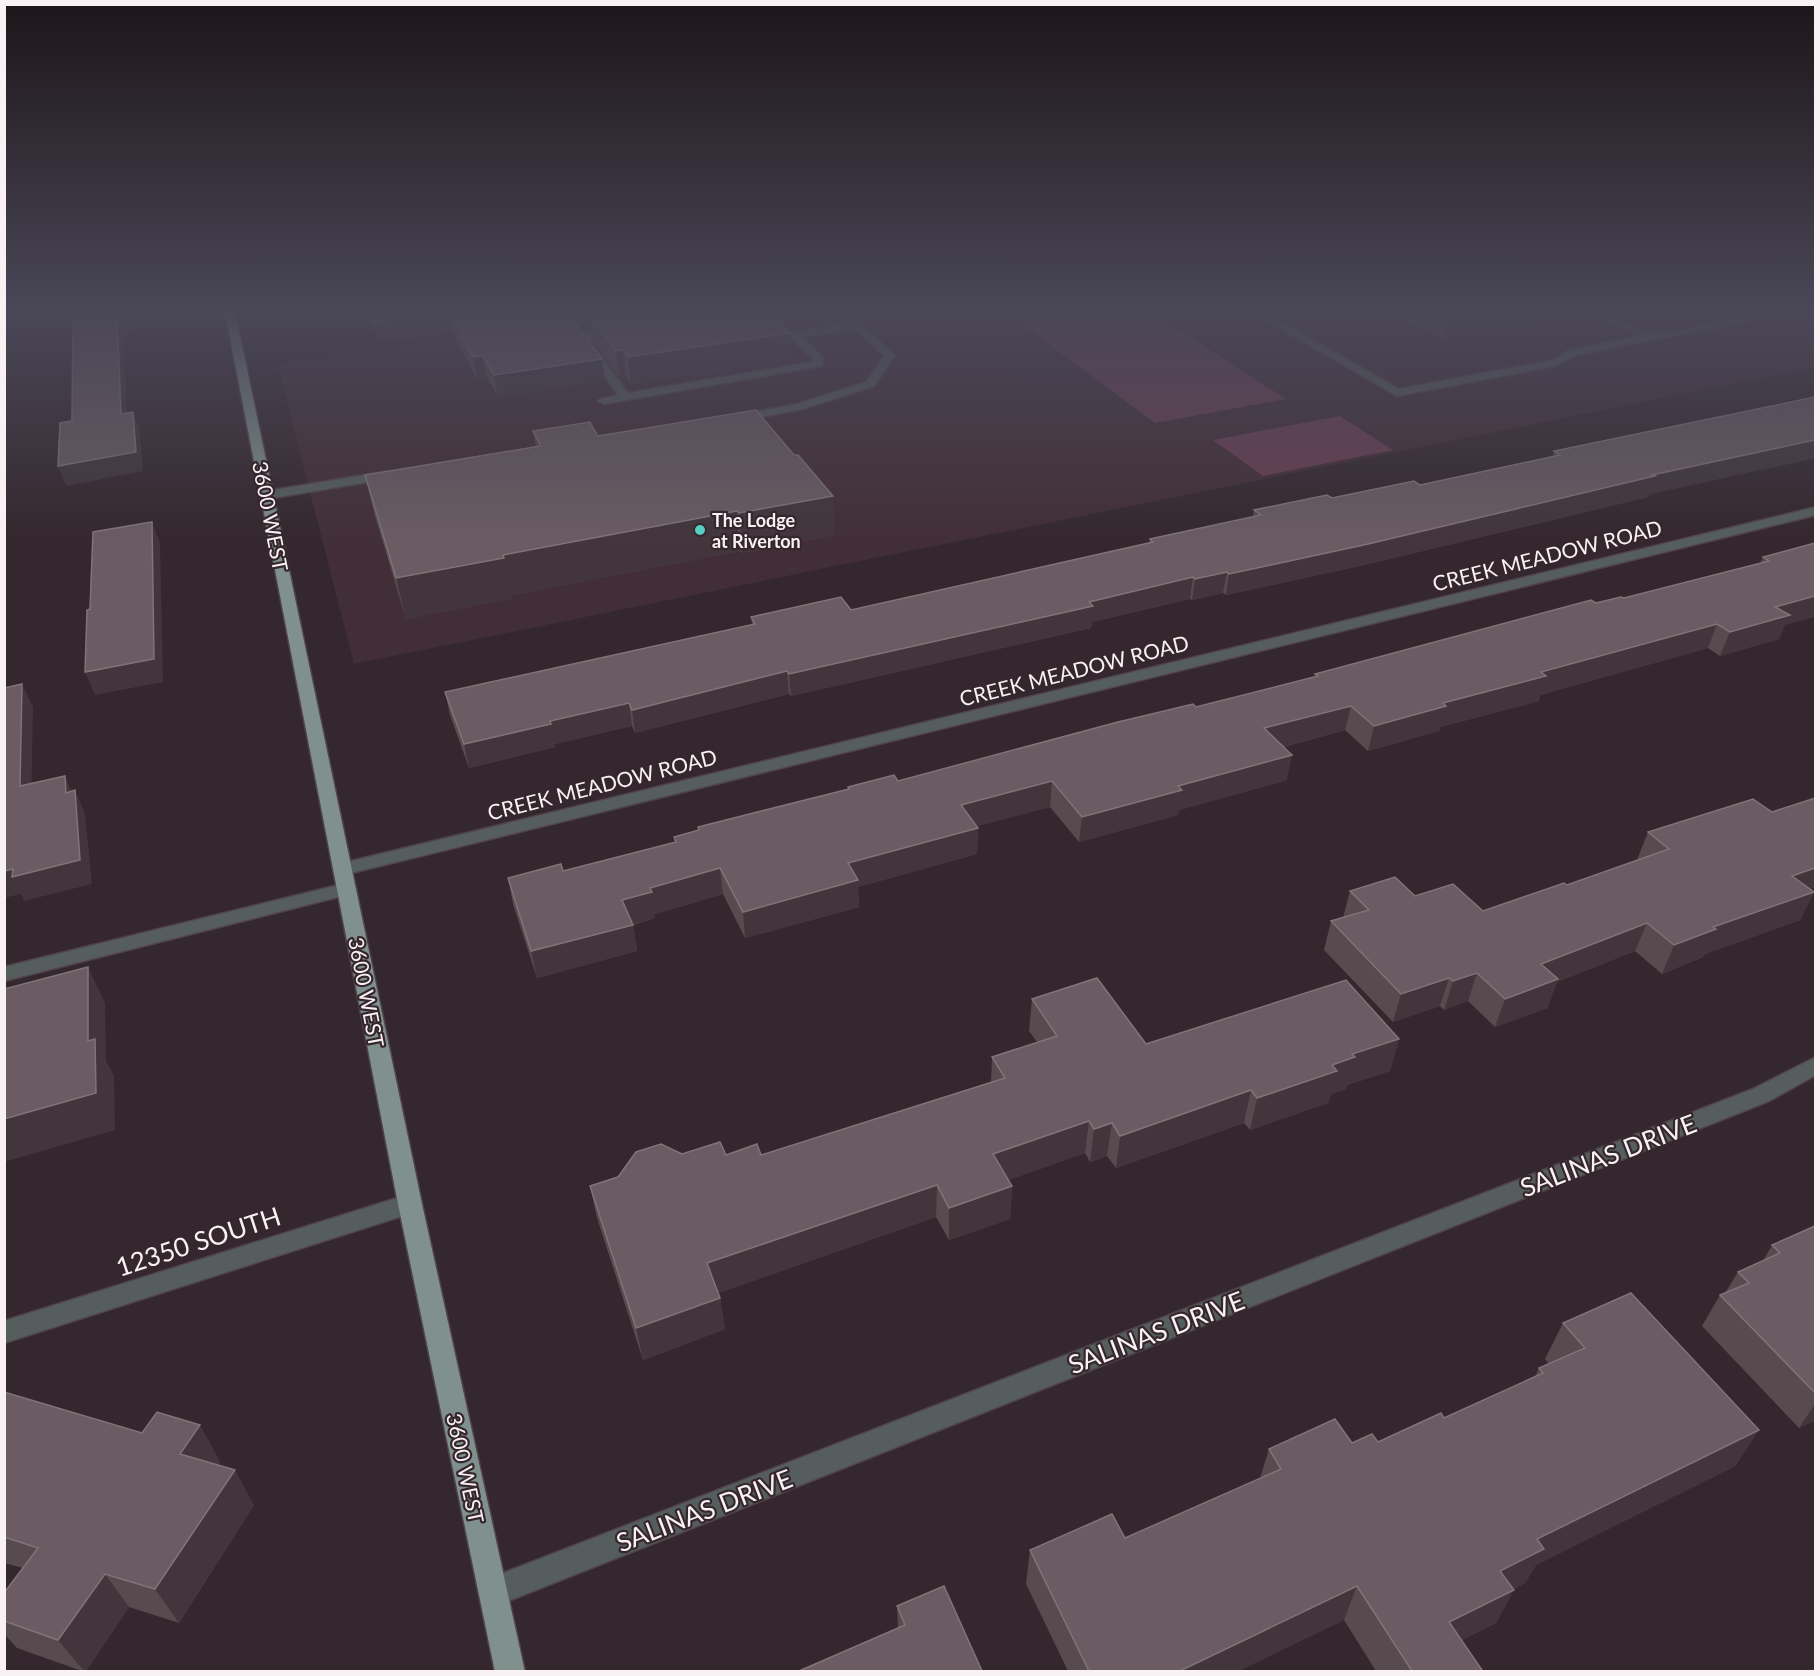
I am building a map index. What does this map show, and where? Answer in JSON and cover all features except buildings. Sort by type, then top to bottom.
[{"type":"main road","name":"3600 WEST","points":[[246,390],[410,1204],[510,1671]]},
{"type":"street","points":[[620,390],[625,397]]},
{"type":"street","points":[[604,401],[665,390]]},
{"type":"street","points":[[720,421],[799,407],[851,390]]},
{"type":"street","points":[[1393,390],[1398,393],[1413,390]]},
{"type":"street","points":[[267,495],[405,473]]},
{"type":"street","name":"CREEK MEADOW ROAD","points":[[343,869],[1815,511]]},
{"type":"street","points":[[4,974],[347,889]]},
{"type":"street","name":"SALINAS DRIVE","points":[[493,1592],[1761,1095],[1815,1065]]},
{"type":"street","name":"12350 SOUTH","points":[[4,1332],[410,1204]]},
{"type":"shaded area","points":[[284,390],[1701,390],[354,664]]},
{"type":"shaded area","points":[[1111,390],[1272,390],[1286,399],[1155,423]]},
{"type":"shaded area","points":[[1340,416],[1393,450],[1263,476],[1213,440]]},
{"type":"place","name":"The Lodge at Riverton","points":[[700,530]]}]
